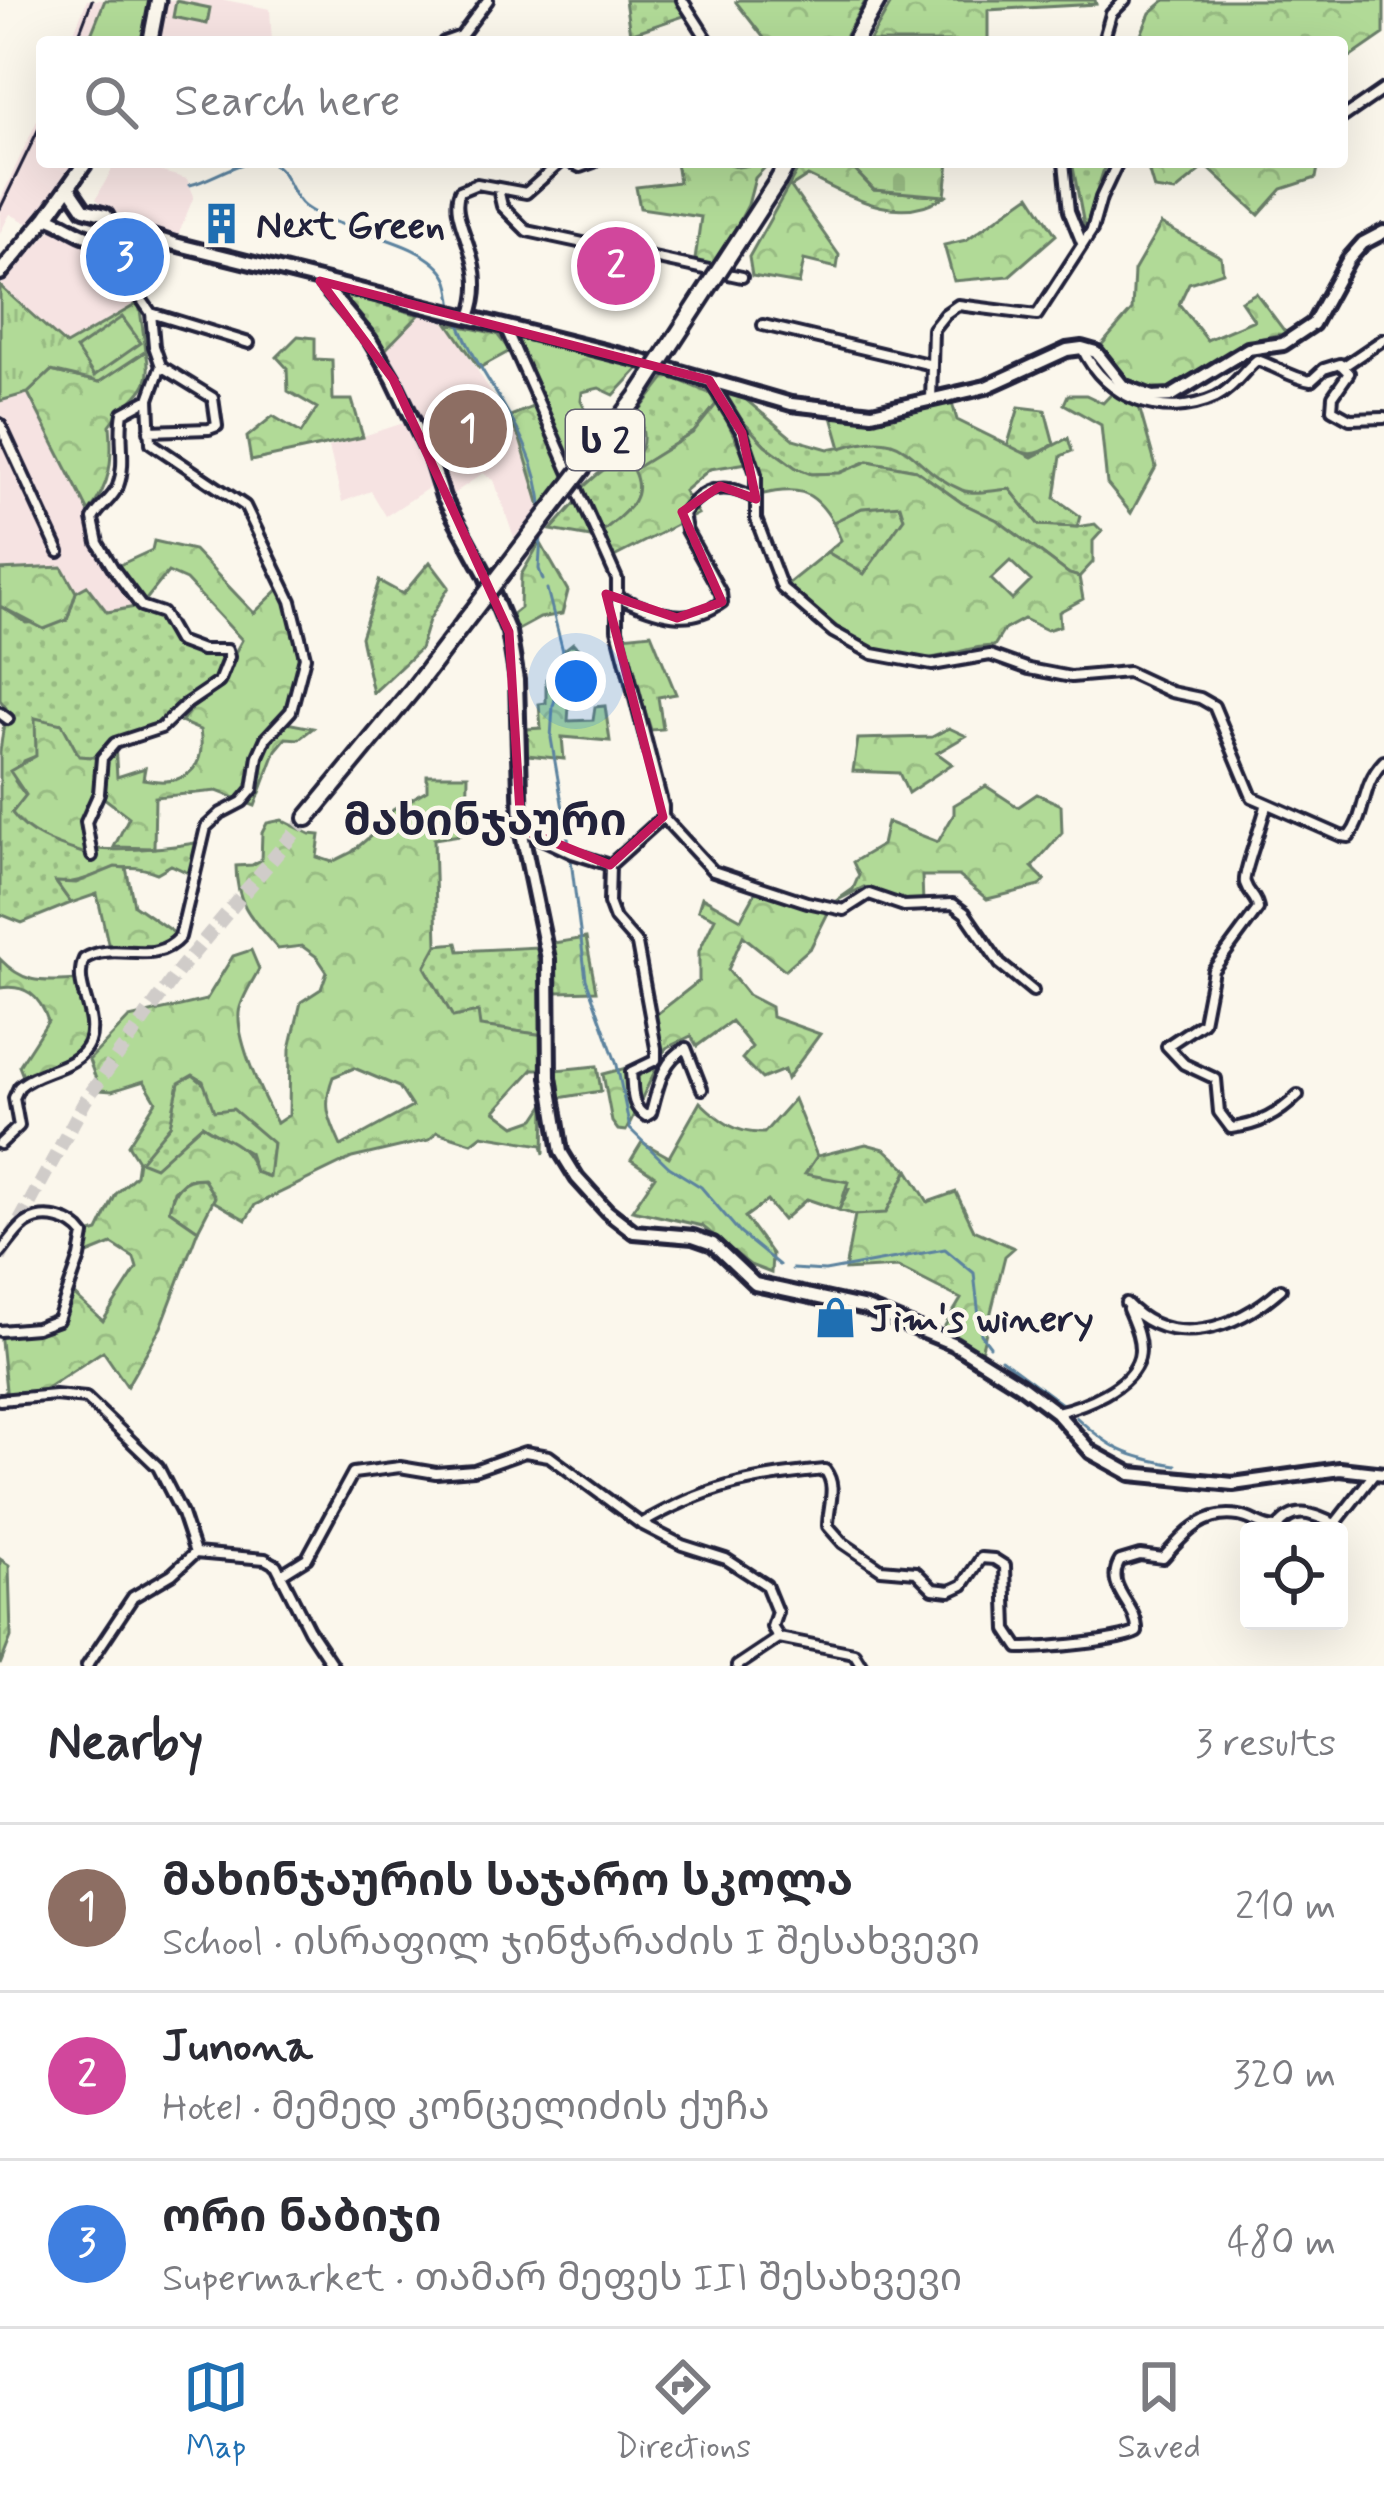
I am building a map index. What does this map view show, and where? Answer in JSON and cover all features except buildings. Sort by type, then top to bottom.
[{"type":"highway","points":[[857,36],[878,0]]},
{"type":"highway","name":"ს 2","points":[[307,818],[414,688],[637,397],[785,168]]},
{"type":"main road","points":[[151,36],[158,0]]},
{"type":"main road","points":[[0,273],[82,168]]},
{"type":"street","points":[[466,36],[488,0]]},
{"type":"street","points":[[682,0],[705,36]]},
{"type":"street","points":[[1105,36],[1111,14],[1125,0]]},
{"type":"street","points":[[1348,114],[1384,89]]},
{"type":"street","points":[[469,319],[478,275],[455,201],[466,187],[487,185],[526,193],[554,168]]},
{"type":"street","points":[[1065,168],[1069,211],[1083,244]]},
{"type":"street","points":[[931,401],[933,329],[958,305],[1037,314],[1083,244],[1115,168]]},
{"type":"street","points":[[47,217],[74,226],[86,238],[100,240],[110,234],[106,214],[84,209],[69,187]]},
{"type":"street","points":[[498,189],[502,206],[527,231],[742,277]]},
{"type":"street","points":[[74,226],[84,209]]},
{"type":"street","points":[[111,224],[791,404],[872,412],[986,387],[1067,350],[1082,348],[1096,352],[1123,386],[1152,397],[1171,396],[1248,350],[1283,344],[1313,324],[1348,260],[1363,243],[1384,232]]},
{"type":"street","points":[[0,1144],[19,1126],[14,1098],[19,1087],[76,1059],[86,1048],[92,1029],[81,980],[84,959],[104,952],[156,953],[180,938],[206,827],[254,790],[258,756],[266,738],[291,710],[305,657],[291,601],[245,506],[152,442],[149,399],[161,366],[151,314],[100,240]]},
{"type":"street","points":[[320,281],[370,340],[394,379],[430,456],[443,497],[485,574],[509,632],[518,680],[521,829],[548,959],[549,1077],[561,1151],[577,1178],[634,1232],[693,1237],[713,1244],[755,1284],[866,1308],[931,1334],[1020,1384],[1055,1412],[1091,1452],[1131,1474],[1233,1484],[1340,1469],[1380,1474]]},
{"type":"street","points":[[151,314],[249,343]]},
{"type":"street","points":[[763,325],[932,365]]},
{"type":"street","points":[[505,327],[616,579],[617,629],[650,744],[663,817],[713,871],[807,902],[844,910],[868,894],[904,906],[952,904],[965,913],[1000,964],[1033,991]]},
{"type":"street","points":[[1082,348],[1118,396],[1176,404],[1214,398],[1257,360],[1310,381],[1384,339]]},
{"type":"street","points":[[149,431],[209,429],[219,419],[213,398],[161,366]]},
{"type":"street","points":[[1343,366],[1349,373],[1333,396],[1332,409],[1349,419],[1384,418]]},
{"type":"street","points":[[709,380],[742,433],[756,474],[756,519],[782,588],[833,632],[872,654],[932,665],[990,655],[1029,669],[1071,676],[1128,672],[1171,692],[1200,698],[1214,706],[1246,789],[1266,806],[1349,837],[1356,828],[1364,790],[1384,761]]},
{"type":"street","points":[[92,856],[86,822],[99,793],[102,758],[115,743],[161,728],[219,682],[229,657],[227,650],[202,650],[178,641],[162,613],[141,606],[94,531],[95,512],[118,485],[123,412],[149,399]]},
{"type":"street","points":[[0,424],[59,552]]},
{"type":"street","points":[[618,597],[677,618],[716,608],[722,593],[686,530],[683,514],[706,489],[720,486],[756,499]]},
{"type":"street","points":[[1266,806],[1259,839],[1244,868],[1245,884],[1257,898],[1258,909],[1213,970],[1203,1022],[1167,1046],[1184,1064],[1216,1079],[1219,1112],[1231,1128],[1251,1126],[1281,1112],[1298,1094]]},
{"type":"street","points":[[663,817],[610,866],[609,903],[615,919],[637,944],[656,1048],[656,1060],[631,1072],[633,1100],[638,1112],[651,1113],[656,1085],[678,1051],[686,1048],[702,1089]]},
{"type":"street","points":[[521,829],[610,866]]},
{"type":"street","points":[[0,1253],[26,1222],[60,1218],[77,1225],[84,1234],[58,1319],[37,1328],[0,1331]]},
{"type":"street","points":[[1055,1412],[1089,1404],[1130,1372],[1139,1358],[1138,1334],[1126,1303],[1154,1325],[1202,1332],[1262,1306],[1281,1289]]},
{"type":"street","points":[[0,1400],[56,1395],[86,1398],[158,1467],[195,1552]]},
{"type":"street","points":[[283,1573],[307,1558],[353,1473],[400,1467],[436,1473],[474,1470],[525,1452],[549,1456],[641,1524],[682,1545],[726,1559],[766,1585],[777,1612],[772,1627],[779,1638]]},
{"type":"street","points":[[641,1524],[734,1480],[825,1470],[832,1479],[833,1495],[828,1526],[843,1543],[881,1569],[916,1572],[933,1589],[944,1592],[963,1585],[981,1558],[994,1559],[1005,1566],[1007,1630],[1019,1648],[1045,1648],[1094,1639],[1116,1641],[1137,1632],[1139,1622],[1115,1580],[1120,1561],[1140,1555],[1163,1558],[1190,1527],[1219,1517],[1241,1516],[1277,1528],[1286,1516],[1298,1512],[1335,1524],[1380,1474]]},
{"type":"street","points":[[87,1666],[133,1598],[172,1574],[195,1552],[265,1559],[283,1573],[309,1630],[333,1666]]},
{"type":"street","points":[[736,1666],[779,1638],[854,1652],[862,1666]]},
{"type":"highlighted area","points":[[320,281],[709,380],[742,433],[756,499],[720,486],[682,512],[722,602],[677,618],[606,594],[663,817],[610,865],[521,829],[509,632],[393,379]]},
{"type":"shaded area","points":[[87,0],[105,0],[90,36],[72,36]]},
{"type":"shaded area","points":[[164,0],[225,0],[270,9],[272,36],[156,36]]},
{"type":"shaded area","points":[[36,123],[36,168],[74,168],[31,225],[10,214],[0,233],[0,200]]},
{"type":"shaded area","points":[[112,168],[162,168],[159,171],[187,179],[194,196],[177,238],[108,209],[96,199]]},
{"type":"shaded area","points":[[52,229],[67,231],[113,267],[139,303],[66,345],[0,286]]},
{"type":"shaded area","points":[[419,315],[448,323],[520,439],[541,509],[514,538],[494,480],[483,473],[449,497],[419,419],[383,352]]},
{"type":"shaded area","points":[[28,393],[94,531],[141,606],[108,612],[87,586],[76,592],[62,567],[0,570],[0,401]]},
{"type":"shaded area","points":[[413,420],[439,481],[386,516],[371,491],[342,502],[329,447]]},
{"type":"green space","points":[[105,0],[151,0],[142,36],[90,36]]},
{"type":"green space","points":[[625,0],[682,0],[690,14],[630,34]]},
{"type":"green space","points":[[866,0],[845,36],[762,36],[736,2]]},
{"type":"green space","points":[[893,0],[1095,0],[1096,4],[988,10],[988,36],[872,36]]},
{"type":"green space","points":[[1165,0],[1384,0],[1384,34],[1348,59],[1348,36],[1140,36],[1150,13]]},
{"type":"green space","points":[[176,1],[210,8],[207,24],[173,17]]},
{"type":"green space","points":[[677,168],[764,168],[755,178],[748,205],[717,272],[694,267],[701,217],[640,208],[636,187],[679,182]]},
{"type":"green space","points":[[799,168],[853,168],[874,190],[945,196],[928,205],[893,208],[858,199],[808,176],[791,187],[839,255],[837,268],[804,260],[799,284],[752,276],[749,257]]},
{"type":"green space","points":[[853,168],[948,168],[945,196],[874,190]]},
{"type":"green space","points":[[1073,168],[1104,168],[1085,230]]},
{"type":"green space","points":[[1148,168],[1204,168],[1175,192],[1154,189]]},
{"type":"green space","points":[[1208,168],[1318,168],[1316,178],[1282,189],[1259,215]]},
{"type":"green space","points":[[1030,195],[1056,235],[1009,276],[954,281],[944,245],[966,240]]},
{"type":"green space","points":[[1161,224],[1221,257],[1223,272],[1189,283],[1179,304],[1207,340],[1254,320],[1241,301],[1256,293],[1286,333],[1244,343],[1182,385],[1153,393],[1120,373],[1098,349],[1132,310],[1134,271]]},
{"type":"green space","points":[[0,286],[66,345],[139,303],[146,351],[99,382],[51,371],[28,393],[0,401]]},
{"type":"green space","points":[[332,290],[419,315],[383,352]]},
{"type":"green space","points":[[122,317],[141,343],[94,376],[76,349]]},
{"type":"green space","points":[[448,323],[497,334],[510,351],[479,368]]},
{"type":"green space","points":[[511,333],[641,366],[614,395],[599,388],[582,392],[588,416],[570,465]]},
{"type":"green space","points":[[298,336],[315,338],[315,359],[332,360],[333,400],[352,400],[363,437],[251,461],[247,437],[273,416],[301,433],[317,408],[288,391],[287,368],[277,357]]},
{"type":"green space","points":[[146,351],[145,385],[110,425],[109,471],[89,512],[28,393],[51,371],[99,382]]},
{"type":"green space","points":[[667,375],[709,393],[718,402],[694,432],[634,470],[636,497],[603,531],[581,489],[605,468],[639,451],[643,440],[639,411]]},
{"type":"green space","points":[[717,386],[738,393],[793,439],[828,449],[883,438],[903,446],[965,492],[1010,489],[1039,525],[1095,524],[1102,531],[1093,541],[1093,562],[1079,577],[1069,574],[997,520],[962,503],[916,470],[868,461],[840,473],[811,474],[796,468],[765,445]]},
{"type":"green space","points":[[1118,387],[1136,396],[1156,467],[1131,513],[1107,484],[1101,425],[1064,404],[1068,395],[1086,395],[1103,403]]},
{"type":"green space","points":[[951,399],[957,420],[1032,457],[1068,438],[1072,451],[1061,456],[1055,498],[1080,516],[1077,527],[1039,525],[1010,489],[962,490],[896,445],[882,441],[841,448],[831,413]]},
{"type":"green space","points":[[718,402],[747,463],[710,469],[684,491],[698,514],[614,557],[603,531],[636,497],[633,470],[694,432]]},
{"type":"green space","points":[[535,406],[568,476],[541,509],[520,439],[508,417]]},
{"type":"green space","points":[[1019,407],[1045,410],[1054,444],[1031,454],[1007,447]]},
{"type":"green space","points":[[732,410],[765,445],[811,474],[840,473],[868,461],[916,470],[1079,577],[1083,599],[1059,612],[1060,626],[1047,630],[1024,619],[1004,630],[994,646],[930,658],[885,655],[849,639],[785,586],[827,552],[864,574],[904,518],[900,505],[862,508],[833,522],[818,502],[802,492],[759,495],[756,461]],"holes":[[[1010,561],[1031,581],[1012,600],[991,579]]]},
{"type":"green space","points":[[578,500],[596,538],[551,530]]},
{"type":"green space","points":[[899,505],[904,518],[864,574],[827,552],[841,540],[833,522],[862,508]]},
{"type":"green space","points":[[154,541],[194,550],[254,613],[283,585],[302,672],[292,706],[281,722],[313,728],[299,739],[286,738],[276,750],[255,806],[217,791],[155,797],[154,848],[114,847],[129,817],[99,794],[86,822],[92,856],[38,835],[12,813],[26,795],[10,771],[36,756],[35,718],[62,724],[79,756],[102,758],[115,743],[117,777],[145,768],[143,779],[180,778],[195,766],[201,744],[200,730],[181,722],[242,640],[186,580],[168,572],[141,606],[113,568],[152,550]]},
{"type":"green space","points":[[540,542],[568,591],[562,614],[540,618],[514,632],[510,616],[520,608],[521,575]]},
{"type":"green space","points":[[430,562],[449,587],[429,620],[420,649],[373,693],[361,637],[379,581],[403,594]]},
{"type":"green space","points":[[62,567],[76,592],[67,620],[44,629],[0,606],[0,570]]},
{"type":"green space","points":[[87,586],[107,612],[141,606],[162,613],[187,644],[227,650],[219,682],[161,728],[115,743],[102,758],[79,756],[61,724],[36,756],[24,761],[15,781],[26,796],[12,812],[28,828],[74,846],[128,850],[202,842],[195,876],[171,865],[157,873],[129,867],[57,884],[71,903],[22,923],[0,914],[0,752],[6,708],[0,700],[0,606],[27,623],[67,620],[76,592]]},
{"type":"green space","points":[[651,633],[676,694],[658,697],[663,729],[651,730],[622,636]]},
{"type":"green space","points":[[573,643],[589,661],[581,690],[570,691],[568,721],[593,720],[595,707],[605,706],[610,741],[562,737],[564,759],[527,755],[527,729],[541,728],[539,704],[546,703],[546,679],[553,678],[563,651]]},
{"type":"green space","points":[[949,728],[966,736],[937,753],[952,764],[908,793],[899,773],[853,771],[858,739],[932,737]]},
{"type":"green space","points":[[427,775],[468,775],[467,834],[434,839],[437,945],[425,967],[453,1017],[478,1012],[480,1026],[544,1035],[545,1069],[533,1069],[495,1111],[515,1126],[535,1119],[545,1104],[544,1154],[542,1145],[482,1135],[472,1143],[437,1132],[429,1140],[352,1158],[255,1205],[246,1220],[213,1201],[203,1178],[187,1179],[174,1191],[169,1210],[198,1230],[161,1327],[127,1386],[103,1351],[36,1395],[7,1400],[0,1331],[36,1328],[58,1320],[70,1291],[103,1321],[137,1268],[134,1258],[112,1244],[80,1257],[84,1235],[98,1231],[116,1194],[136,1175],[138,1161],[128,1145],[156,1101],[144,1081],[100,1090],[89,1060],[129,1018],[206,1000],[233,956],[251,950],[259,969],[240,1008],[242,1039],[277,1123],[289,1115],[290,1049],[301,1002],[321,989],[327,972],[302,946],[278,949],[243,902],[236,866],[261,860],[267,823],[282,820],[320,835],[317,857],[332,862],[352,852],[393,810],[427,790]],"holes":[[[354,1068],[399,1087],[412,1107],[341,1146],[330,1120],[328,1096],[333,1077]],[[193,1075],[203,1081],[214,1111],[233,1109],[273,1143],[269,1177],[255,1172],[240,1147],[202,1125],[155,1167],[140,1161],[170,1125],[179,1083]]]},
{"type":"green space","points":[[986,786],[1018,807],[1037,794],[1061,805],[1062,833],[1032,867],[1045,880],[1040,886],[987,899],[959,876],[922,876],[923,904],[904,903],[864,887],[836,901],[853,889],[859,875],[853,862],[882,845],[887,822],[938,842],[954,805]]},
{"type":"green space","points":[[115,867],[126,868],[134,905],[180,937],[170,948],[110,952],[97,894],[71,903],[56,882],[76,883]]},
{"type":"green space","points":[[757,890],[829,911],[811,947],[785,970],[743,936],[728,970],[748,995],[771,1007],[772,1017],[820,1034],[787,1079],[784,1070],[762,1079],[742,1059],[752,1047],[731,1021],[697,1046],[691,1036],[666,1048],[626,1131],[618,1130],[612,1122],[603,1074],[653,1061],[660,1050],[653,1017],[699,981],[699,951],[715,918],[698,910],[702,897],[741,919]]},
{"type":"green space","points":[[586,938],[596,991],[557,992],[547,944]]},
{"type":"green space","points":[[457,943],[459,951],[537,947],[544,1035],[479,1026],[478,1013],[453,1018],[424,967],[437,945]]},
{"type":"green space","points":[[0,959],[28,978],[81,980],[92,1021],[83,1053],[25,1081],[19,1066],[48,1021],[31,994],[0,988]]},
{"type":"green space","points":[[597,1066],[601,1091],[559,1098],[555,1070]]},
{"type":"green space","points":[[193,1075],[273,1142],[270,1177],[255,1172],[249,1153],[202,1125],[154,1168],[138,1161],[170,1125],[179,1082]]},
{"type":"green space","points":[[794,1099],[817,1156],[805,1174],[848,1182],[839,1210],[807,1199],[783,1220],[767,1201],[745,1217],[772,1254],[771,1273],[750,1265],[702,1226],[632,1210],[655,1176],[631,1160],[642,1142],[669,1157],[700,1102],[729,1125],[764,1133]]},
{"type":"green space","points":[[866,1144],[885,1149],[908,1170],[886,1214],[855,1215],[839,1210],[849,1189],[804,1174],[817,1156]]},
{"type":"green space","points":[[908,1170],[928,1202],[956,1192],[974,1230],[1014,1248],[1005,1256],[980,1356],[943,1329],[961,1299],[898,1267],[845,1270],[855,1215],[886,1213]]},
{"type":"green space","points":[[203,1178],[215,1197],[198,1230],[169,1210],[179,1186]]},
{"type":"green space","points":[[0,1559],[9,1565],[11,1637],[0,1665]]},
{"type":"waterway","points":[[190,185],[232,168]]},
{"type":"waterway","points":[[279,168],[305,207],[403,245],[437,265],[448,282],[453,307]]},
{"type":"waterway","points":[[459,324],[521,436],[542,513]]},
{"type":"waterway","points":[[541,535],[543,580]]},
{"type":"waterway","points":[[547,589],[566,663],[553,706],[551,738],[569,844]]},
{"type":"waterway","points":[[571,860],[586,979],[617,1065],[630,1129],[669,1167],[701,1187],[740,1233],[779,1265]]},
{"type":"waterway","points":[[792,1269],[825,1271],[945,1249],[974,1273],[981,1334],[990,1346]]},
{"type":"waterway","points":[[1001,1359],[1062,1404]]},
{"type":"waterway","points":[[1076,1417],[1122,1450],[1176,1465]]},
{"type":"tunnel","points":[[0,1258],[85,1101],[180,969],[307,818]]},
{"type":"railway","points":[[78,36],[92,0]]},
{"type":"railway","points":[[0,209],[36,134]]},
{"type":"place","name":"Next Green","points":[[222,224]]},
{"type":"place","name":"ორი ნაბიჯი","points":[[125,257]]},
{"type":"place","name":"Junona","points":[[616,266]]},
{"type":"place","name":"მახინჯაურის საჯარო სკოლა","points":[[468,429]]},
{"type":"place","name":"Jim's winery","points":[[836,1317]]},
{"type":"district","name":"მახინჯაური","points":[[485,819]]}]
